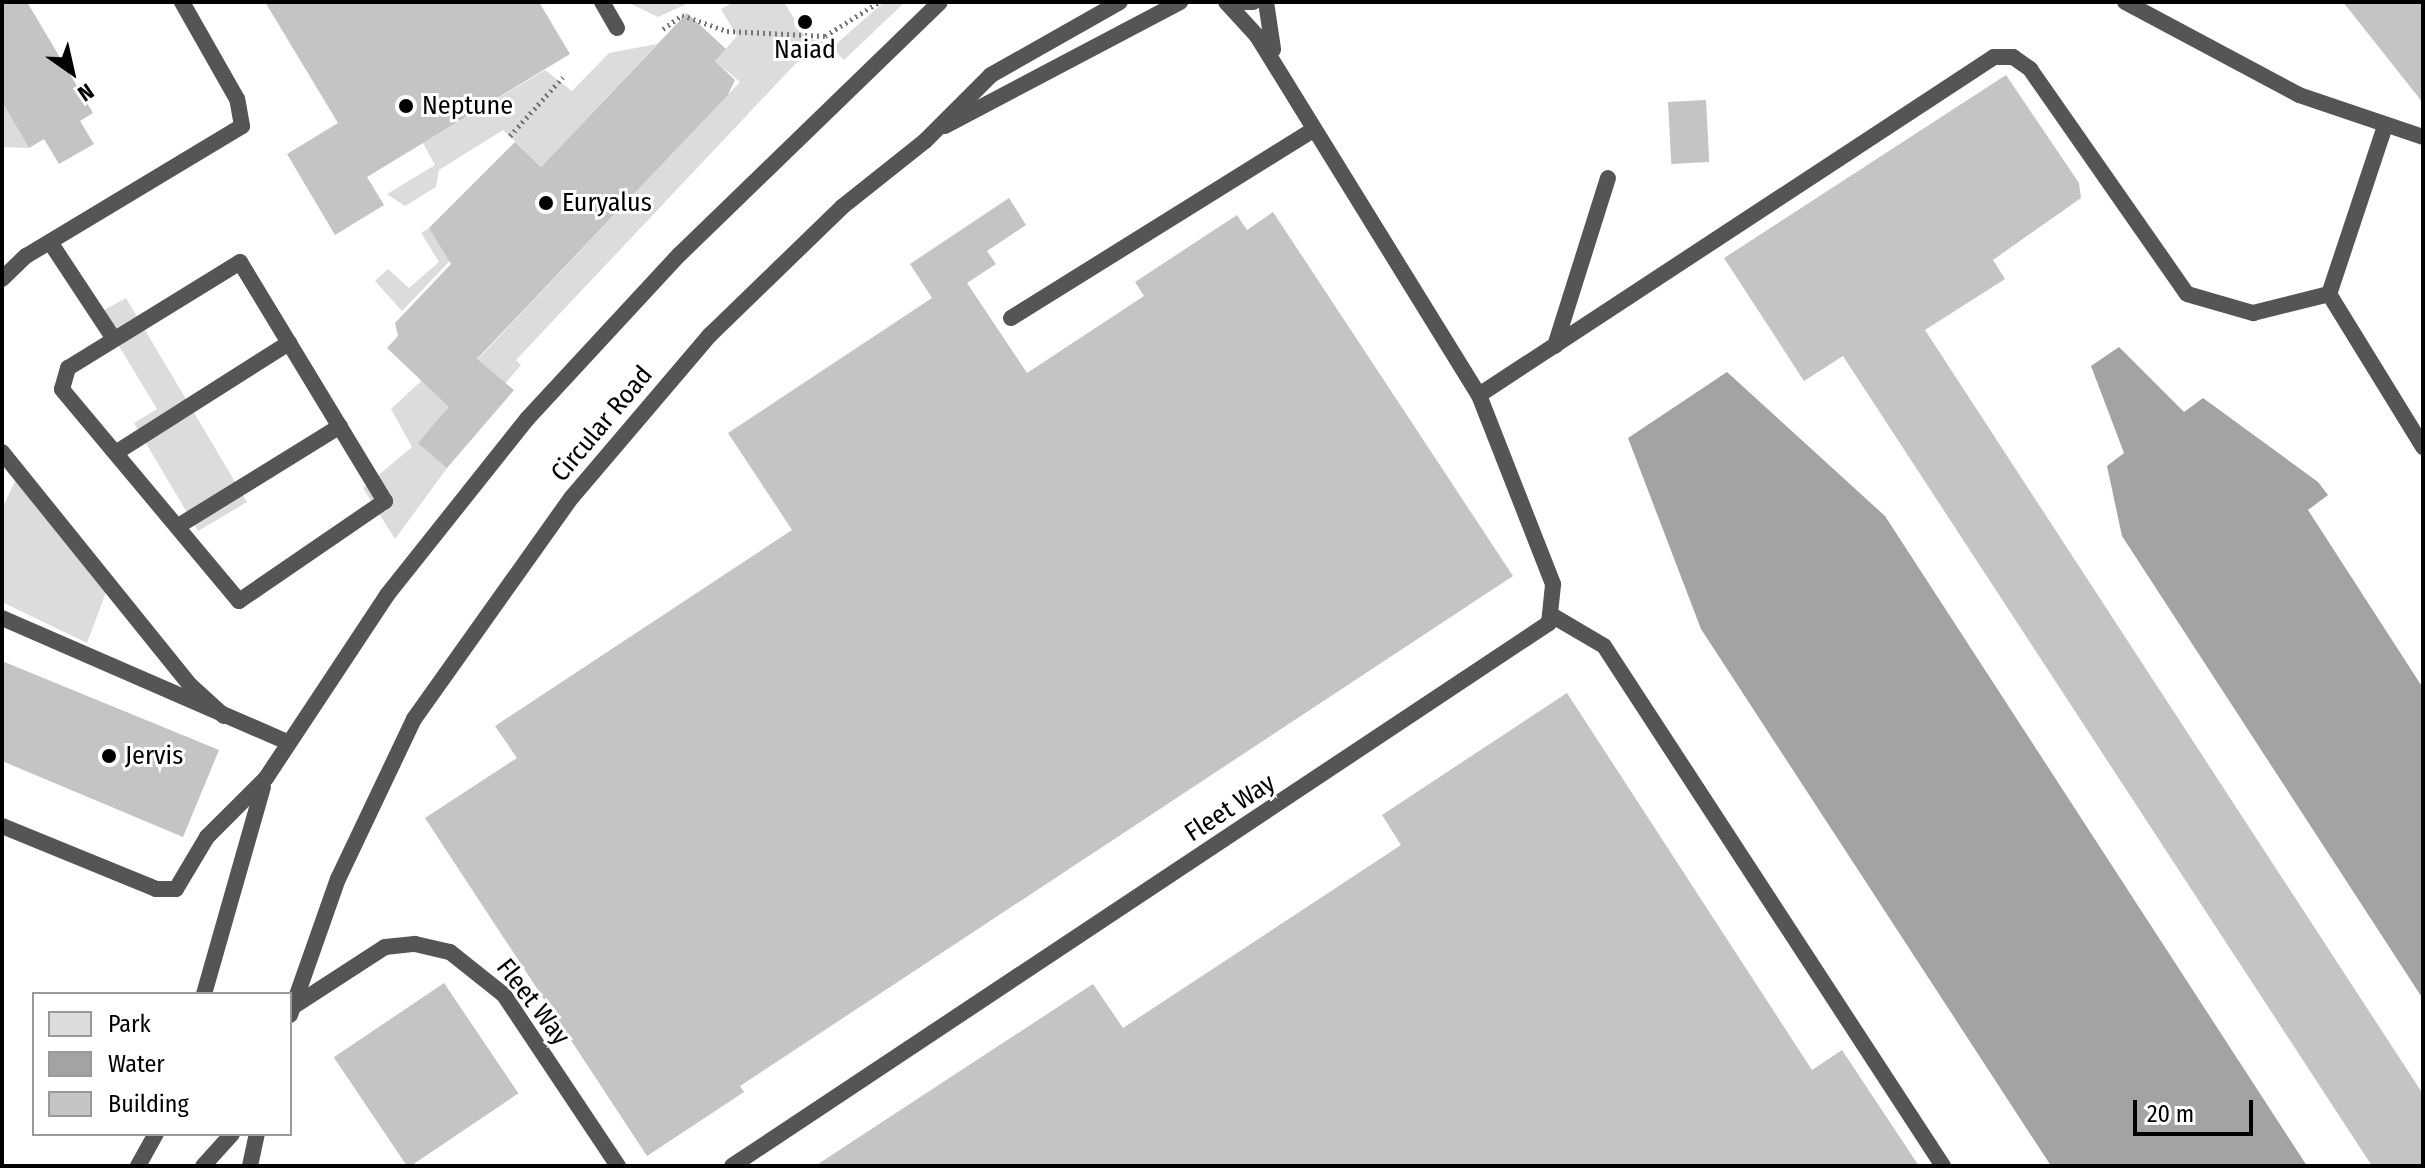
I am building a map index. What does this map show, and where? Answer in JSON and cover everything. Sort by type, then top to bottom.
[{"type":"lane","points":[[2,279],[50,242],[242,126],[237,99],[182,2]]},
{"type":"lane","points":[[602,2],[617,28]]},
{"type":"lane","points":[[205,992],[266,778],[387,595],[551,392],[679,255],[940,2]]},
{"type":"lane","name":"Circular Road","points":[[292,1009],[334,890],[401,742],[513,572],[710,335],[842,207],[925,141],[991,75],[1120,2]]},
{"type":"lane","points":[[925,141],[1180,2]]},
{"type":"lane","points":[[1227,2],[1253,2]]},
{"type":"lane","points":[[1227,2],[1250,25],[1479,395],[1553,584],[1553,616],[1604,646],[1943,1166]]},
{"type":"lane","points":[[1266,2],[1266,28],[1297,105]]},
{"type":"lane","points":[[2125,2],[2299,95],[2384,129],[2423,137]]},
{"type":"lane","points":[[1479,395],[1994,57],[2013,57],[2030,69],[2187,294],[2253,313],[2329,294]]},
{"type":"lane","points":[[2329,294],[2384,129]]},
{"type":"lane","points":[[1011,318],[1313,130]]},
{"type":"lane","points":[[1555,346],[1608,178]]},
{"type":"lane","points":[[50,242],[114,339]]},
{"type":"lane","points":[[240,262],[385,501],[239,601],[180,525],[62,389],[68,368],[114,339],[240,262]]},
{"type":"lane","points":[[2329,294],[2423,447]]},
{"type":"lane","points":[[117,452],[289,343]]},
{"type":"lane","points":[[180,525],[340,426]]},
{"type":"lane","points":[[2,452],[190,685],[224,716]]},
{"type":"lane","name":"Fleet Way","points":[[732,1166],[1536,635],[1553,616]]},
{"type":"lane","points":[[2,618],[287,742]]},
{"type":"lane","points":[[2,826],[171,892],[207,837],[266,778]]},
{"type":"lane","name":"Fleet Way","points":[[292,1012],[302,999],[385,947],[415,944],[450,952],[504,995],[618,1166]]},
{"type":"lane","points":[[138,1166],[155,1136]]},
{"type":"lane","points":[[203,1166],[230,1136]]},
{"type":"lane","points":[[250,1166],[257,1136]]},
{"type":"path","points":[[663,29],[682,15],[727,31],[825,36],[879,2]]},
{"type":"path","points":[[510,136],[563,77]]},
{"type":"green space","points":[[627,2],[691,2],[658,17]]},
{"type":"green space","points":[[734,2],[784,2],[806,38],[835,45],[884,2],[905,2],[844,60],[832,48],[799,60],[516,360],[521,365],[503,386],[461,377],[740,82],[715,61],[737,36],[721,9]]},
{"type":"green space","points":[[657,44],[541,167],[503,130],[439,170],[436,187],[405,206],[387,194],[435,165],[423,143],[545,70],[572,91],[609,53]]},
{"type":"green space","points":[[2,102],[29,148],[2,147]]},
{"type":"green space","points":[[429,228],[467,243],[402,311],[375,281],[388,269],[409,288],[439,262],[421,233]]},
{"type":"green space","points":[[126,298],[247,502],[198,531],[134,423],[157,409],[99,313]]},
{"type":"green space","points":[[433,370],[460,394],[447,468],[395,539],[363,488],[412,447],[391,409]]},
{"type":"green space","points":[[16,479],[106,592],[87,643],[2,602],[2,509]]},
{"type":"water","points":[[2119,347],[2184,412],[2203,398],[2318,482],[2328,495],[2308,510],[2423,688],[2423,999],[2122,536],[2107,466],[2124,453],[2091,366]]},
{"type":"water","points":[[1727,372],[1885,516],[2307,1166],[2051,1166],[1701,629],[1628,438]]},
{"type":"building","points":[[2,2],[27,2],[93,113],[80,121],[94,144],[59,164],[44,139],[29,148],[2,102]]},
{"type":"building","name":"Neptune","points":[[265,2],[539,2],[570,54],[367,177],[384,205],[335,235],[287,154],[338,123]]},
{"type":"building","points":[[2343,2],[2423,2],[2423,103]]},
{"type":"building","name":"Euryalus","points":[[687,13],[726,49],[715,61],[735,80],[728,95],[477,359],[514,390],[447,468],[418,443],[449,407],[387,348],[398,336],[395,323],[451,264],[429,228],[515,142],[541,167]]},
{"type":"building","points":[[2006,75],[2079,183],[2081,198],[1993,260],[2005,279],[1925,330],[2423,1094],[2423,1166],[2372,1166],[1843,356],[1804,381],[1724,258]]},
{"type":"building","points":[[1706,100],[1709,162],[1671,164],[1668,102]]},
{"type":"building","points":[[1009,198],[1026,225],[987,251],[996,264],[967,283],[1027,373],[1144,296],[1135,282],[1237,215],[1247,230],[1273,212],[1513,576],[740,1086],[744,1092],[647,1156],[425,818],[517,758],[495,726],[792,530],[728,433],[932,298],[910,264]]},
{"type":"building","name":"Jervis","points":[[2,661],[219,750],[183,837],[2,761]]},
{"type":"building","points":[[1567,693],[1812,1070],[1842,1050],[1919,1166],[815,1166],[1093,984],[1123,1028],[1401,845],[1382,815]]},
{"type":"building","points":[[444,983],[518,1093],[407,1166],[334,1057]]},
{"type":"place","name":"Naiad","points":[[805,22]]},
{"type":"place","name":"Neptune","points":[[406,106]]},
{"type":"place","name":"Euryalus","points":[[546,203]]},
{"type":"place","name":"Jervis","points":[[109,756]]}]
